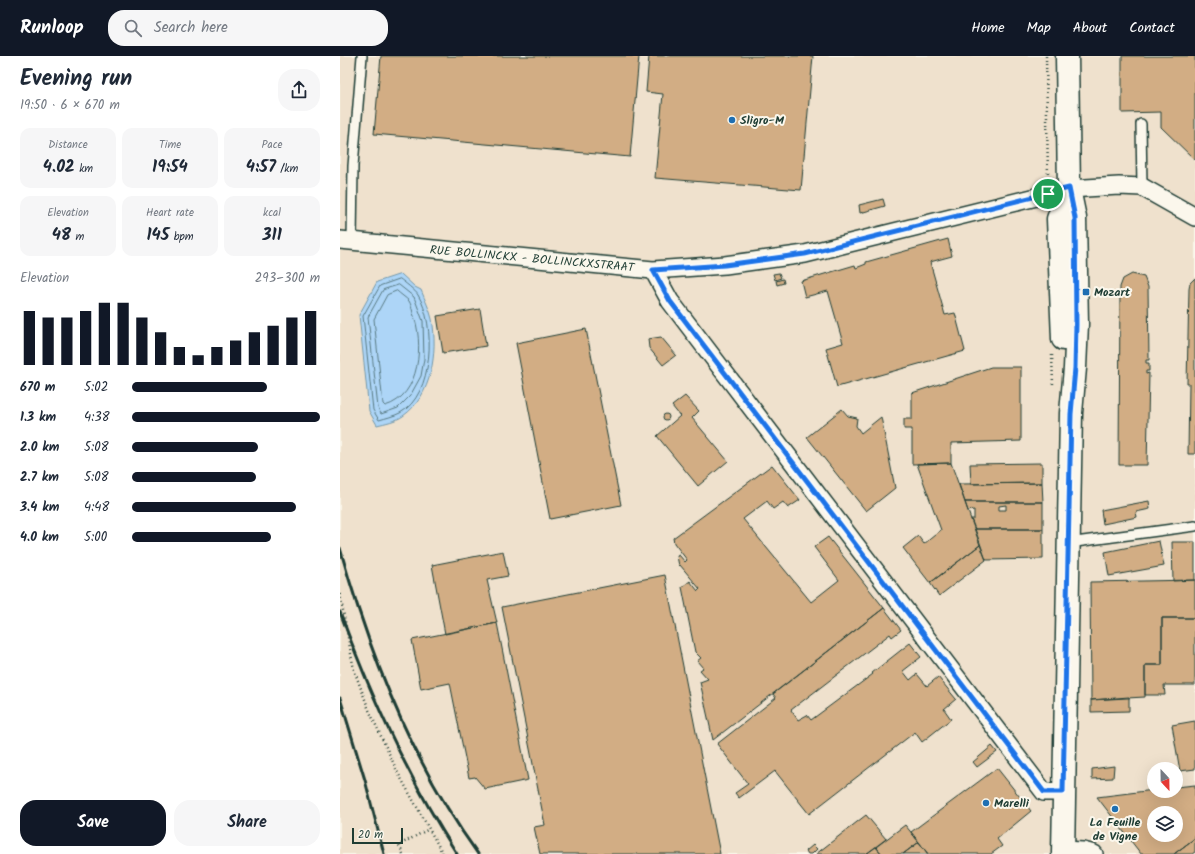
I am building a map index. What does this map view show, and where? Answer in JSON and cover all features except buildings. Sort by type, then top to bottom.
[{"type":"street","points":[[1067,56],[1069,188],[1058,219],[1061,325],[1071,414],[1063,852],[1083,851],[1094,854]]},
{"type":"street","name":"RUE BOLLINCKX - BOLLINCKXSTRAAT","points":[[346,241],[653,270],[725,265],[805,254],[1069,188],[1119,186],[1142,187]]},
{"type":"street","points":[[1142,187],[1195,217]]},
{"type":"street","points":[[653,270],[670,301],[1044,792],[1063,792]]},
{"type":"lane","points":[[346,241],[362,56]]},
{"type":"lane","points":[[1141,124],[1142,187]]},
{"type":"lane","points":[[1068,543],[1195,526]]},
{"type":"path","points":[[1046,56],[1048,194]]},
{"type":"path","points":[[1052,348],[1052,387]]},
{"type":"path","points":[[340,594],[354,670],[359,683],[397,771],[443,854]]},
{"type":"path","points":[[403,854],[399,844],[428,829]]},
{"type":"shaded area","points":[[340,56],[1195,56],[1195,854],[340,854]]},
{"type":"water","points":[[401,274],[415,287],[421,290],[429,309],[434,332],[431,372],[421,397],[413,407],[400,418],[377,425],[369,411],[359,315],[377,282]]},
{"type":"railway","points":[[340,548],[365,629],[379,668],[413,746],[454,819],[478,854]]},
{"type":"railway","points":[[340,612],[364,675],[392,736],[422,796],[457,854]]},
{"type":"railway","points":[[340,698],[365,780],[384,854]]},
{"type":"place","name":"Sligro-M","points":[[732,120]]},
{"type":"place","name":"Mozart","points":[[1086,292]]},
{"type":"place","name":"Marelli","points":[[986,803]]},
{"type":"place","name":"La Feuille de Vigne","points":[[1115,809]]},
{"type":"route","points":[[1069,188],[1075,218],[1076,324],[1075,368],[1071,414],[1063,792],[1044,792],[670,301],[653,270],[725,265],[805,254],[932,224],[1048,194],[1069,188]]}]
